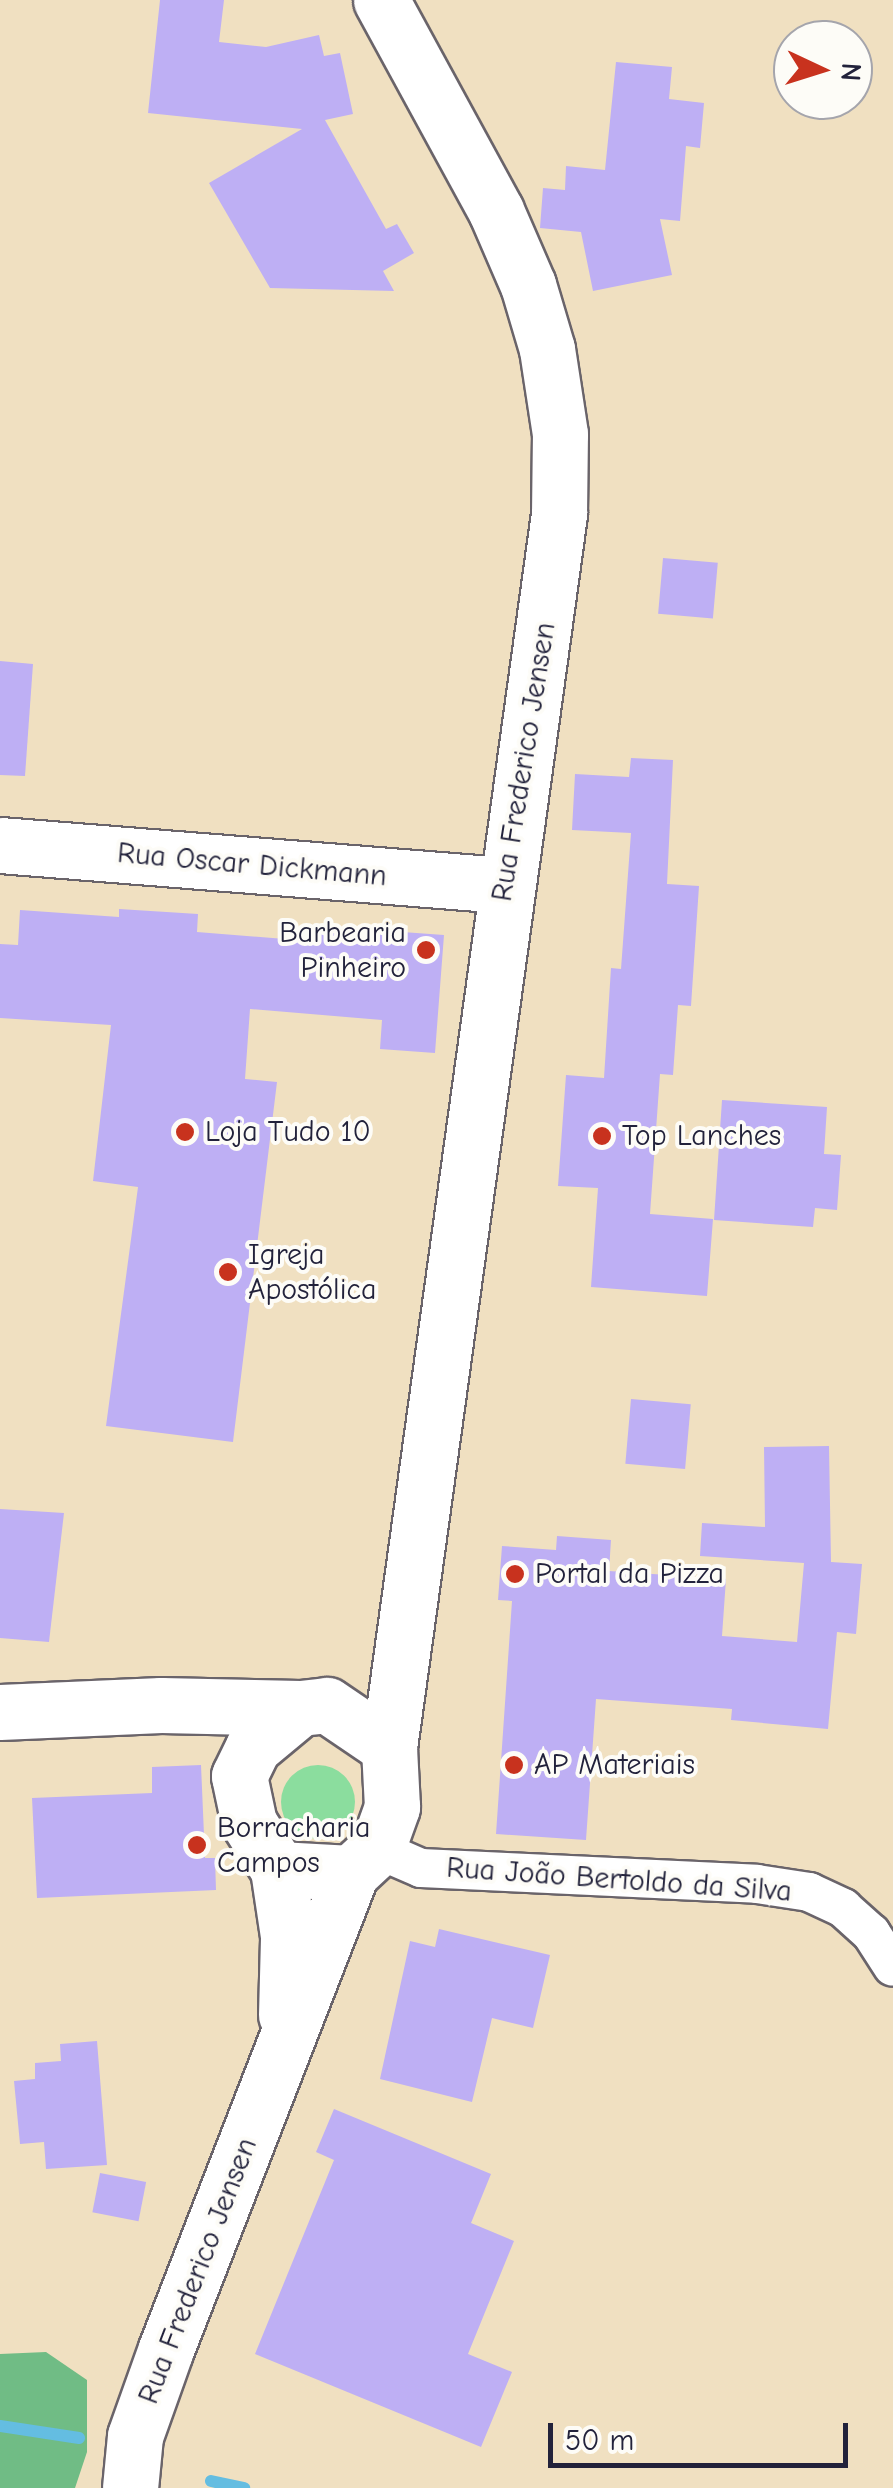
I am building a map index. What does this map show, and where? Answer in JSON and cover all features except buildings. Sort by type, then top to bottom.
[{"type":"main road","name":"Rua Frederico Jensen","points":[[130,2488],[136,2436],[281,2058],[364,1861],[392,1807],[389,1747],[418,1559],[504,886],[554,572],[560,434],[547,348],[528,286],[496,211],[381,0]]},
{"type":"main road","name":"Rua Oscar Dickmann","points":[[0,845],[504,886]]},
{"type":"main road","name":"Rua Frederico Jensen","points":[[281,2058],[288,1972],[278,1869],[249,1823],[239,1776],[252,1746],[361,1673],[391,1629],[418,1559]]},
{"type":"main road","points":[[161,1705],[224,1734],[239,1776]]},
{"type":"main road","points":[[0,1712],[161,1705],[314,1706],[389,1747]]},
{"type":"main road","points":[[278,1869],[364,1861]]},
{"type":"street","name":"Rua João Bertoldo da Silva","points":[[364,1861],[421,1868],[756,1884],[809,1892],[842,1908],[871,1932],[893,1968]]},
{"type":"green space","points":[[318,1765],[332,1767],[344,1776],[353,1788],[353,1816],[344,1828],[332,1837],[318,1839],[304,1837],[292,1828],[283,1816],[281,1802],[283,1788],[292,1776],[304,1767]]},
{"type":"green space","points":[[46,2352],[87,2380],[87,2452],[75,2488],[0,2488],[0,2354]]},
{"type":"waterway","points":[[0,2426],[79,2438]]},
{"type":"waterway","points":[[211,2481],[244,2488]]},
{"type":"place","name":"Barbearia Pinheiro","points":[[426,950]]},
{"type":"place","name":"Loja Tudo 10","points":[[185,1132]]},
{"type":"place","name":"Top Lanches","points":[[602,1136]]},
{"type":"place","name":"Igreja Apostólica","points":[[228,1272]]},
{"type":"place","name":"Portal da Pizza","points":[[515,1574]]},
{"type":"place","name":"AP Materiais","points":[[514,1765]]},
{"type":"place","name":"Borracharia Campos","points":[[197,1845]]}]
